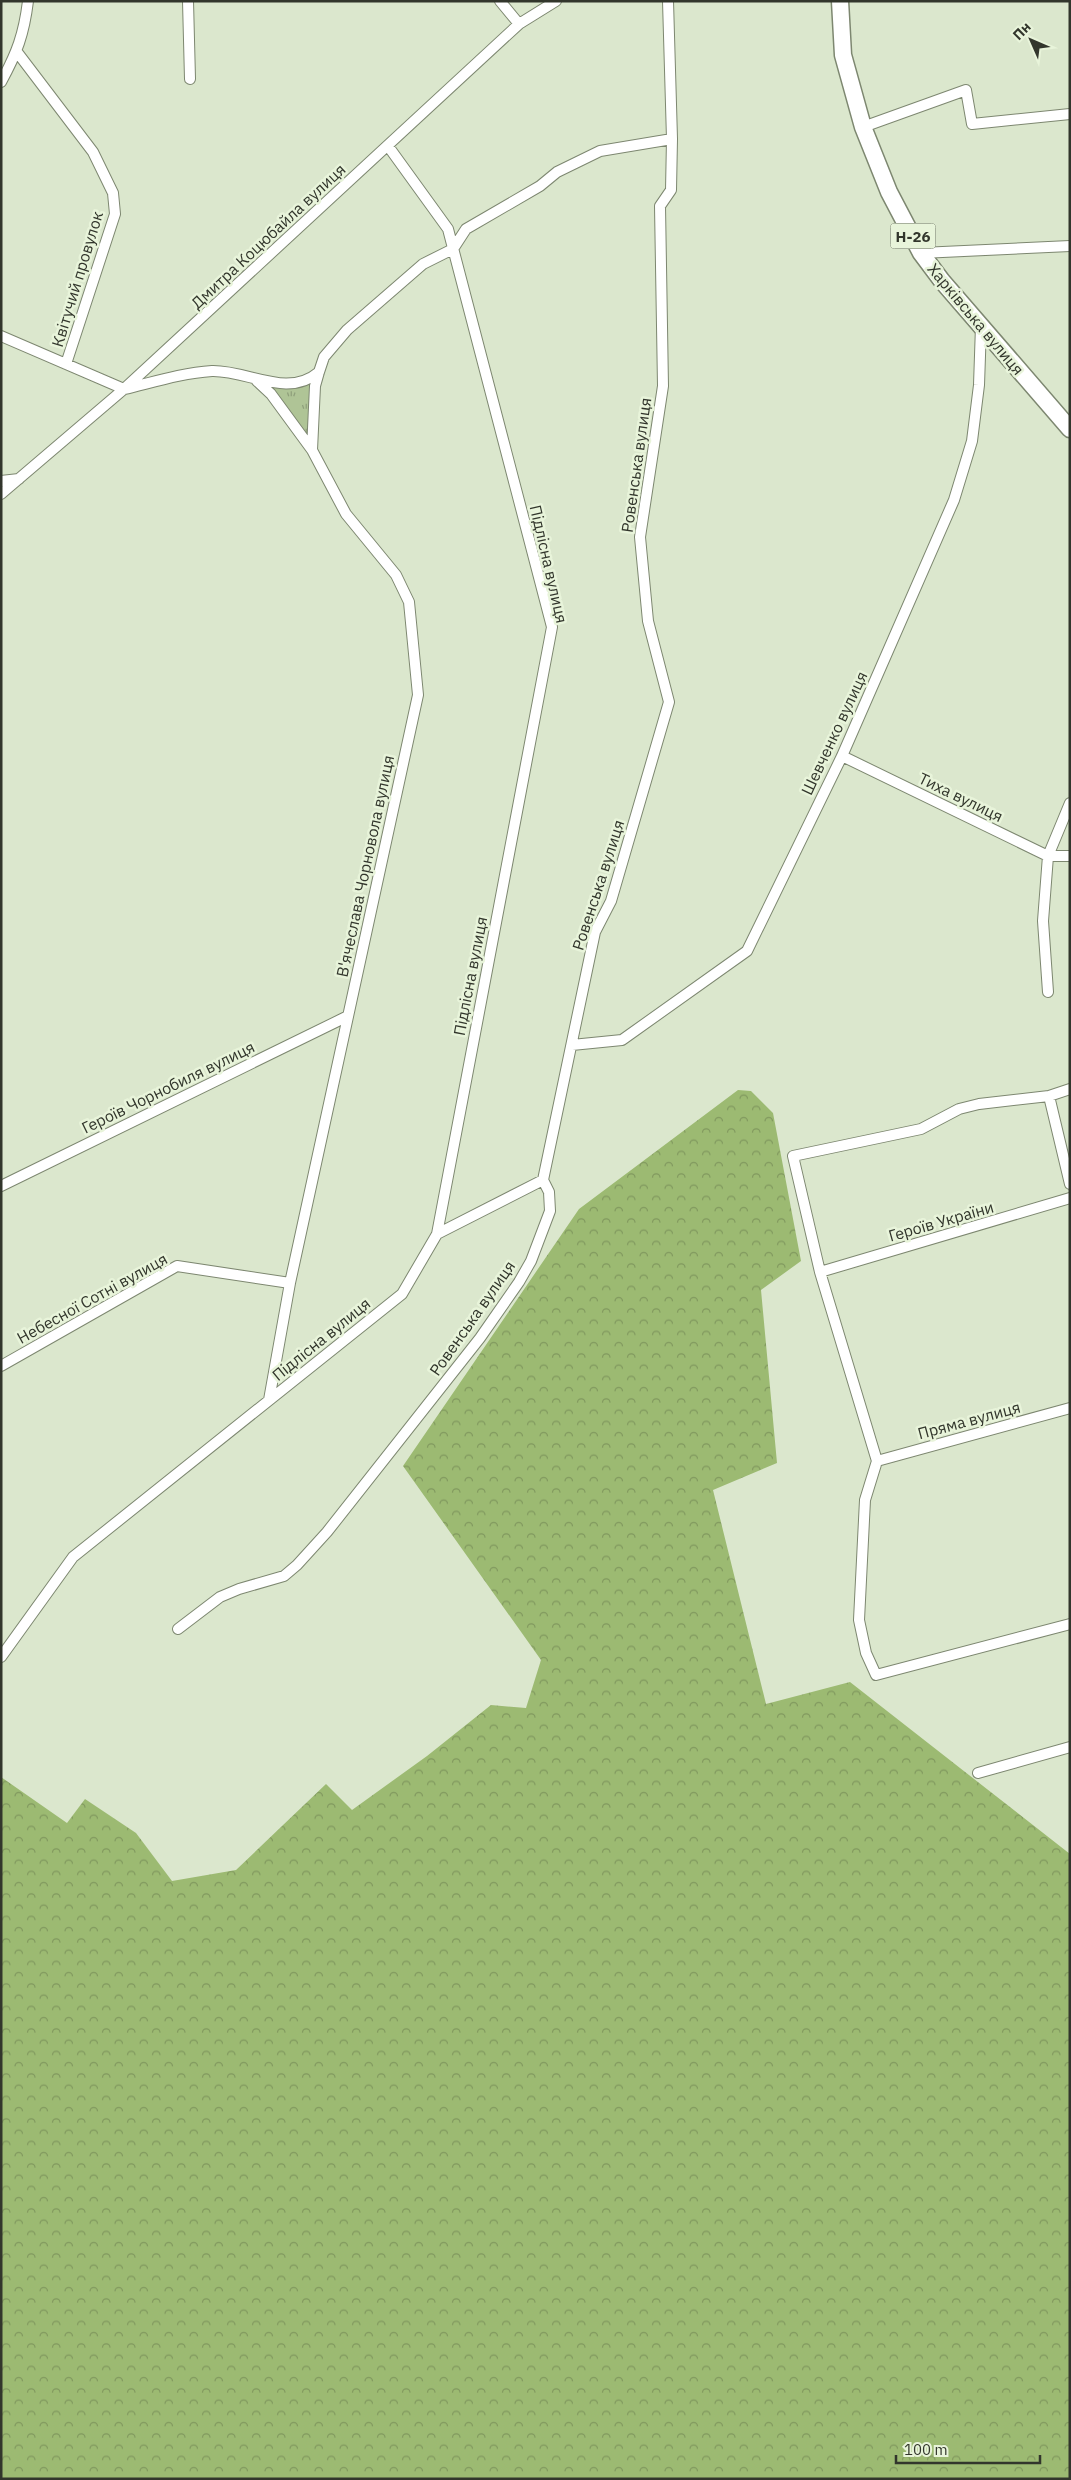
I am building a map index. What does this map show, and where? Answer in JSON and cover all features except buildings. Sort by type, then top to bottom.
[{"type":"main road","name":"Харківська вулиця","points":[[840,1],[843,55],[863,126],[889,192],[921,253],[942,281],[1070,429]]},
{"type":"street","points":[[1,82],[17,52],[25,29],[28,1]]},
{"type":"street","points":[[188,1],[190,79]]},
{"type":"street","points":[[500,1],[519,24]]},
{"type":"street","name":"Дмитра Коцюбайла вулиця","points":[[1,494],[124,389],[519,24],[556,1]]},
{"type":"street","name":"Ровенська вулиця","points":[[178,1629],[220,1597],[239,1588],[284,1576],[297,1565],[327,1532],[480,1338],[519,1282],[531,1262],[550,1211],[549,1192],[543,1180],[595,932],[611,901],[669,702],[648,621],[640,538],[663,386],[660,206],[671,190],[672,139],[668,1]]},
{"type":"street","name":"Квітучий провулок","points":[[17,52],[93,152],[113,193],[115,214],[66,364]]},
{"type":"street","points":[[863,126],[966,90],[972,124],[1070,114]]},
{"type":"street","points":[[312,450],[315,386],[324,357],[347,330],[423,264],[453,248],[466,230],[540,186],[557,172],[600,151],[672,139]]},
{"type":"street","name":"Підлісна вулиця","points":[[1,1657],[73,1557],[402,1294],[437,1234],[552,626],[448,229],[388,146]]},
{"type":"street","points":[[921,253],[1070,246]]},
{"type":"street","name":"Шевченко вулиця","points":[[572,1045],[622,1040],[747,951],[842,756],[954,500],[972,441],[979,385],[981,326]]},
{"type":"street","points":[[1,336],[124,389],[188,374],[214,371],[238,374],[257,381],[301,382],[319,372]]},
{"type":"street","name":"В'ячеслава Чорновола вулиця","points":[[257,381],[271,394],[312,450],[328,485],[346,514],[396,575],[409,602],[418,695],[290,1283],[269,1400]]},
{"type":"street","points":[[1,481],[20,478]]},
{"type":"street","name":"Тиха вулиця","points":[[842,756],[1048,856],[1070,856]]},
{"type":"street","points":[[1048,992],[1043,921],[1048,856],[1070,803]]},
{"type":"street","name":"Героїв Чорнобиля вулиця","points":[[1,1186],[348,1016]]},
{"type":"street","points":[[1070,1089],[1048,1096],[979,1104],[959,1109],[921,1129],[793,1156],[820,1272],[877,1461],[865,1500],[858,1620],[866,1653],[876,1675],[1070,1624]]},
{"type":"street","points":[[1048,1096],[1070,1184]]},
{"type":"street","points":[[437,1234],[543,1180]]},
{"type":"street","name":"Героїв України","points":[[820,1272],[1070,1198]]},
{"type":"street","name":"Небесної Сотні вулиця","points":[[1,1366],[176,1266],[290,1283]]},
{"type":"street","name":"Пряма вулиця","points":[[877,1461],[1070,1408]]},
{"type":"street","points":[[978,1773],[1070,1747]]},
{"type":"green space","points":[[319,372],[312,450],[257,381],[281,383]]},
{"type":"green space","points":[[738,1090],[751,1091],[773,1113],[801,1261],[761,1290],[777,1463],[713,1490],[766,1704],[850,1682],[1070,1854],[1070,2479],[1,2479],[1,1777],[67,1823],[85,1799],[136,1833],[172,1881],[236,1870],[326,1784],[352,1810],[427,1756],[491,1705],[526,1708],[541,1660],[403,1466],[579,1209]]}]
